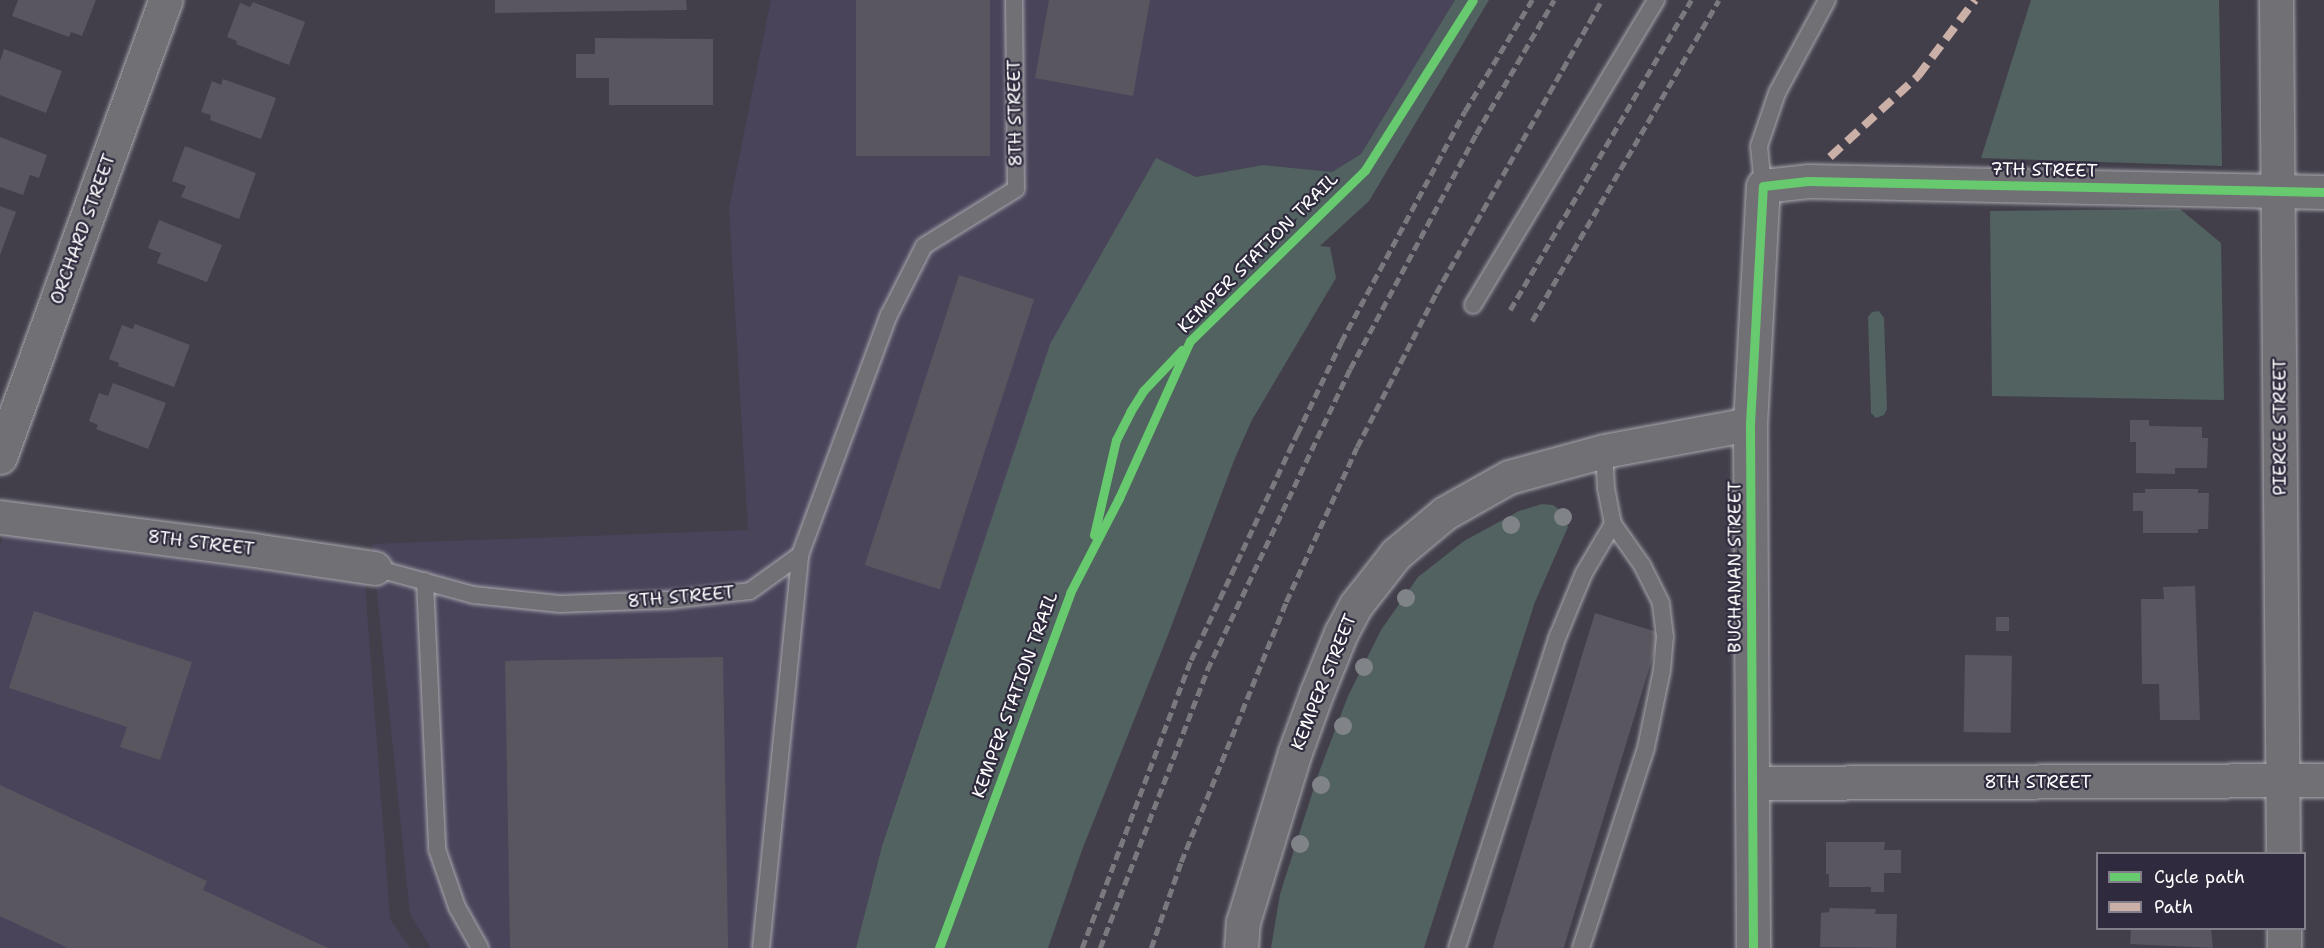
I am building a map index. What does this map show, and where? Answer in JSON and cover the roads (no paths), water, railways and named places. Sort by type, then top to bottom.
[{"type":"street","name":"ORCHARD STREET","points":[[0,457],[165,0]]},
{"type":"street","name":"PIERCE STREET","points":[[2276,0],[2283,852]]},
{"type":"street","name":"7TH STREET","points":[[1763,186],[1808,181],[2324,192]]},
{"type":"street","name":"BUCHANAN STREET","points":[[1753,948],[1750,424],[1763,186]]},
{"type":"street","name":"KEMPER STREET","points":[[1241,948],[1243,922],[1295,752],[1341,633],[1356,605],[1396,554],[1416,535],[1477,493],[1509,477],[1604,451],[1750,424]]},
{"type":"street","name":"8TH STREET","points":[[0,517],[375,568]]},
{"type":"street","name":"8TH STREET","points":[[1752,783],[2324,780]]},
{"type":"street","points":[[2284,930],[2284,948]]},
{"type":"lane","name":"8TH STREET","points":[[375,568],[474,595],[560,604],[669,600],[750,591],[800,555],[862,395],[889,315],[924,246],[1016,189],[1014,0]]},
{"type":"lane","points":[[1473,305],[1656,0]]},
{"type":"lane","points":[[1763,186],[1759,146],[1777,93],[1827,0]]},
{"type":"lane","points":[[1581,948],[1647,748],[1662,670],[1665,637],[1661,603],[1642,565],[1613,524],[1606,488],[1604,451]]},
{"type":"lane","points":[[1458,948],[1558,636],[1584,573],[1613,524]]},
{"type":"lane","points":[[761,948],[800,555]]},
{"type":"lane","points":[[425,581],[436,849],[457,907],[480,948]]},
{"type":"railway","points":[[1082,948],[1191,660],[1297,434],[1341,342],[1465,111],[1532,0]]},
{"type":"railway","points":[[1100,948],[1207,670],[1350,369],[1476,134],[1554,0]]},
{"type":"railway","points":[[1151,948],[1181,862],[1286,602],[1357,447],[1436,293],[1602,0]]},
{"type":"railway","points":[[1510,310],[1691,0]]},
{"type":"railway","points":[[1532,321],[1719,0]]}]
